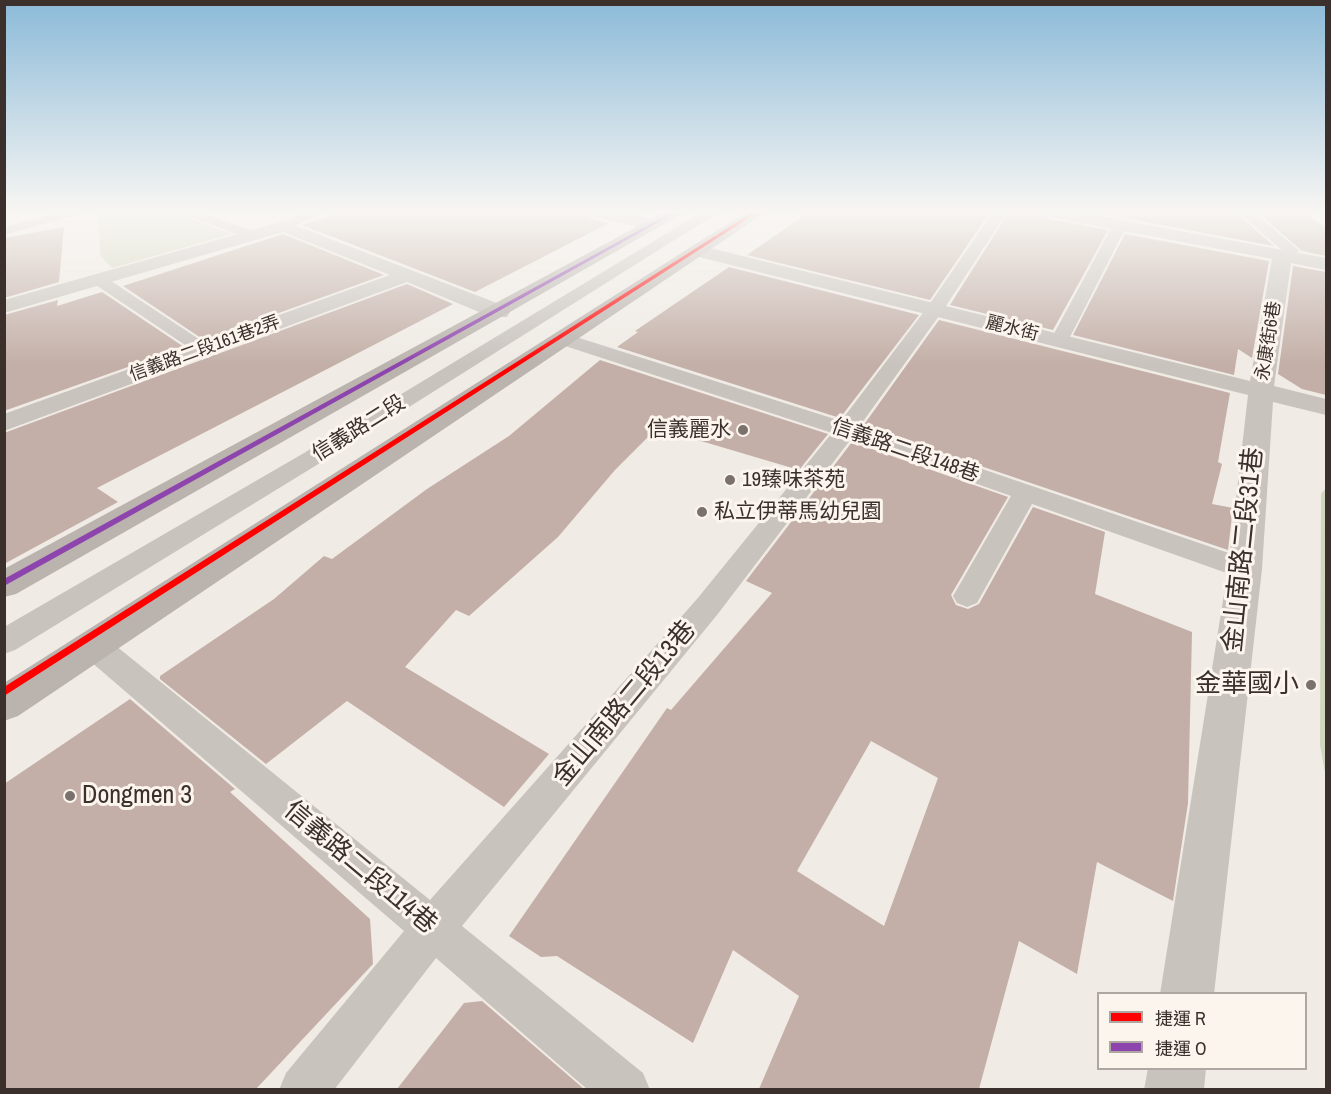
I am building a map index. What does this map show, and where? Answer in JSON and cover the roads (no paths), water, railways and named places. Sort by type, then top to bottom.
[{"type":"main road","name":"信義路二段","points":[[4,585],[586,263]]},
{"type":"main road","name":"信義路二段","points":[[4,704],[680,263]]},
{"type":"street","points":[[4,308],[157,263]]},
{"type":"street","points":[[375,263],[499,312]]},
{"type":"street","name":"麗水街","points":[[747,263],[1326,407]]},
{"type":"street","name":"永康街6巷","points":[[1261,391],[1281,263]]},
{"type":"street","name":"信義路二段161巷2弄","points":[[4,423],[406,276]]},
{"type":"street","name":"金山南路二段31巷","points":[[1187,992],[1245,569],[1261,391]]},
{"type":"street","points":[[1174,1089],[1177,1070]]},
{"type":"lane","name":"信義路二段","points":[[4,642],[312,458],[629,263]]},
{"type":"lane","name":"金山南路二段13巷","points":[[303,1089],[433,928],[707,607],[846,430],[966,263]]},
{"type":"lane","points":[[1059,341],[1100,263]]},
{"type":"lane","points":[[99,280],[204,349]]},
{"type":"lane","name":"信義路二段148巷","points":[[563,339],[846,430],[1245,569]]},
{"type":"lane","points":[[968,596],[1025,493]]},
{"type":"lane","name":"信義路二段114巷","points":[[94,646],[626,1089]]},
{"type":"metro line","name":"O","points":[[4,583],[583,263]]},
{"type":"metro line","name":"R","points":[[4,692],[676,263]]},
{"type":"place","name":"信義麗水","points":[[743,430]]},
{"type":"place","name":"19臻味茶苑","points":[[730,480]]},
{"type":"place","name":"私立伊蒂馬幼兒園","points":[[702,512]]},
{"type":"place","name":"金華國小","points":[[1311,685]]},
{"type":"place","name":"Dongmen 3","points":[[70,796]]}]
